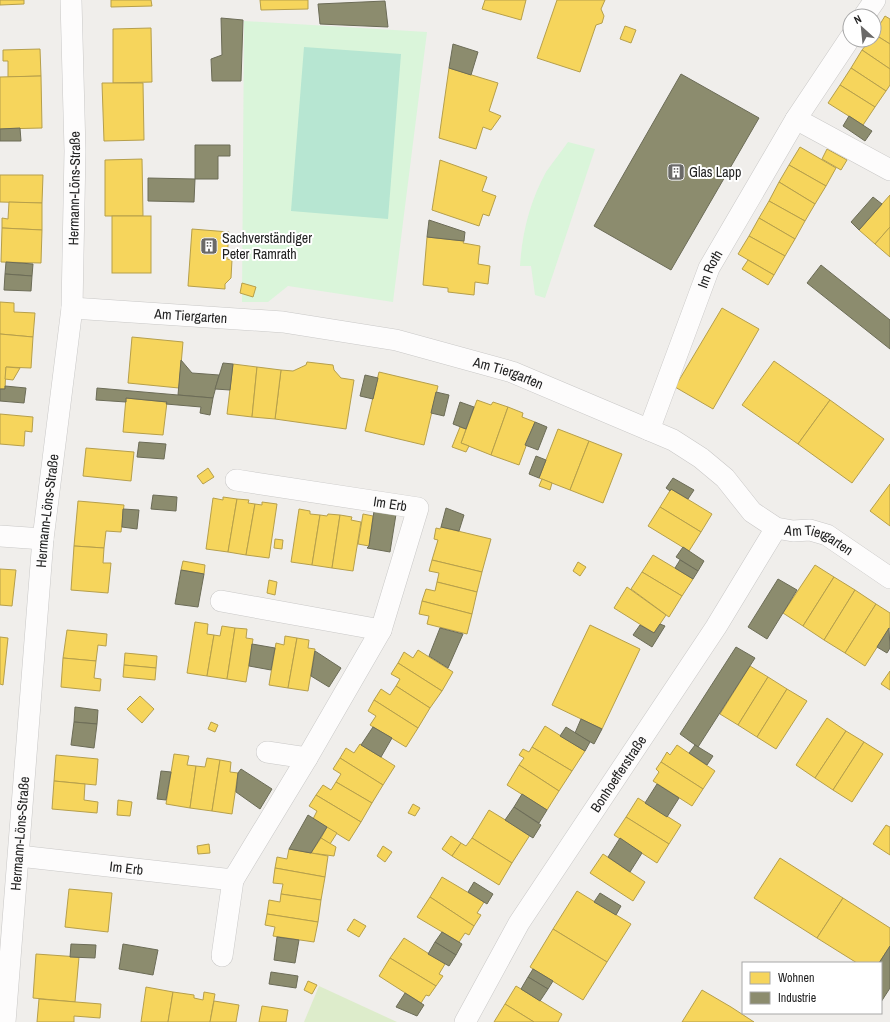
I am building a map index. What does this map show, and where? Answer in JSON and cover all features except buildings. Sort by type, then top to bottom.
[{"type":"street","name":"Hermann-Löns-Straße","points":[[6,1022],[43,540],[72,308],[75,151],[71,0]]},
{"type":"street","name":"Im Roth","points":[[649,430],[710,268],[796,120],[843,48]]},
{"type":"street","points":[[796,120],[890,170]]},
{"type":"street","name":"Am Tiergarten","points":[[72,308],[283,322],[396,340],[512,372],[673,440],[701,458],[725,478],[752,512],[776,528],[793,531],[810,530],[827,535],[890,578]]},
{"type":"street","name":"Im Erb","points":[[222,956],[233,880],[307,758],[381,630],[418,508],[236,480]]},
{"type":"street","name":"Bonhoefferstraße","points":[[465,1022],[519,923],[716,628],[776,528]]},
{"type":"street","points":[[0,536],[43,540]]},
{"type":"street","points":[[221,600],[381,630]]},
{"type":"street","points":[[267,752],[307,758]]},
{"type":"street","name":"Im Erb","points":[[19,856],[233,880]]},
{"type":"green space","points":[[244,21],[427,32],[393,302],[288,286],[268,302],[242,302]]},
{"type":"green space","points":[[304,47],[401,54],[388,219],[291,211]]},
{"type":"green space","points":[[568,142],[595,149],[545,298],[535,295],[531,266],[520,266],[523,241],[531,206],[540,183],[546,172]]},
{"type":"green space","points":[[319,986],[397,1022],[304,1022]]},
{"type":"place","name":"Glas Lapp","points":[[676,172]]},
{"type":"place","name":"Sachverständiger Peter Ramrath","points":[[209,246]]}]
